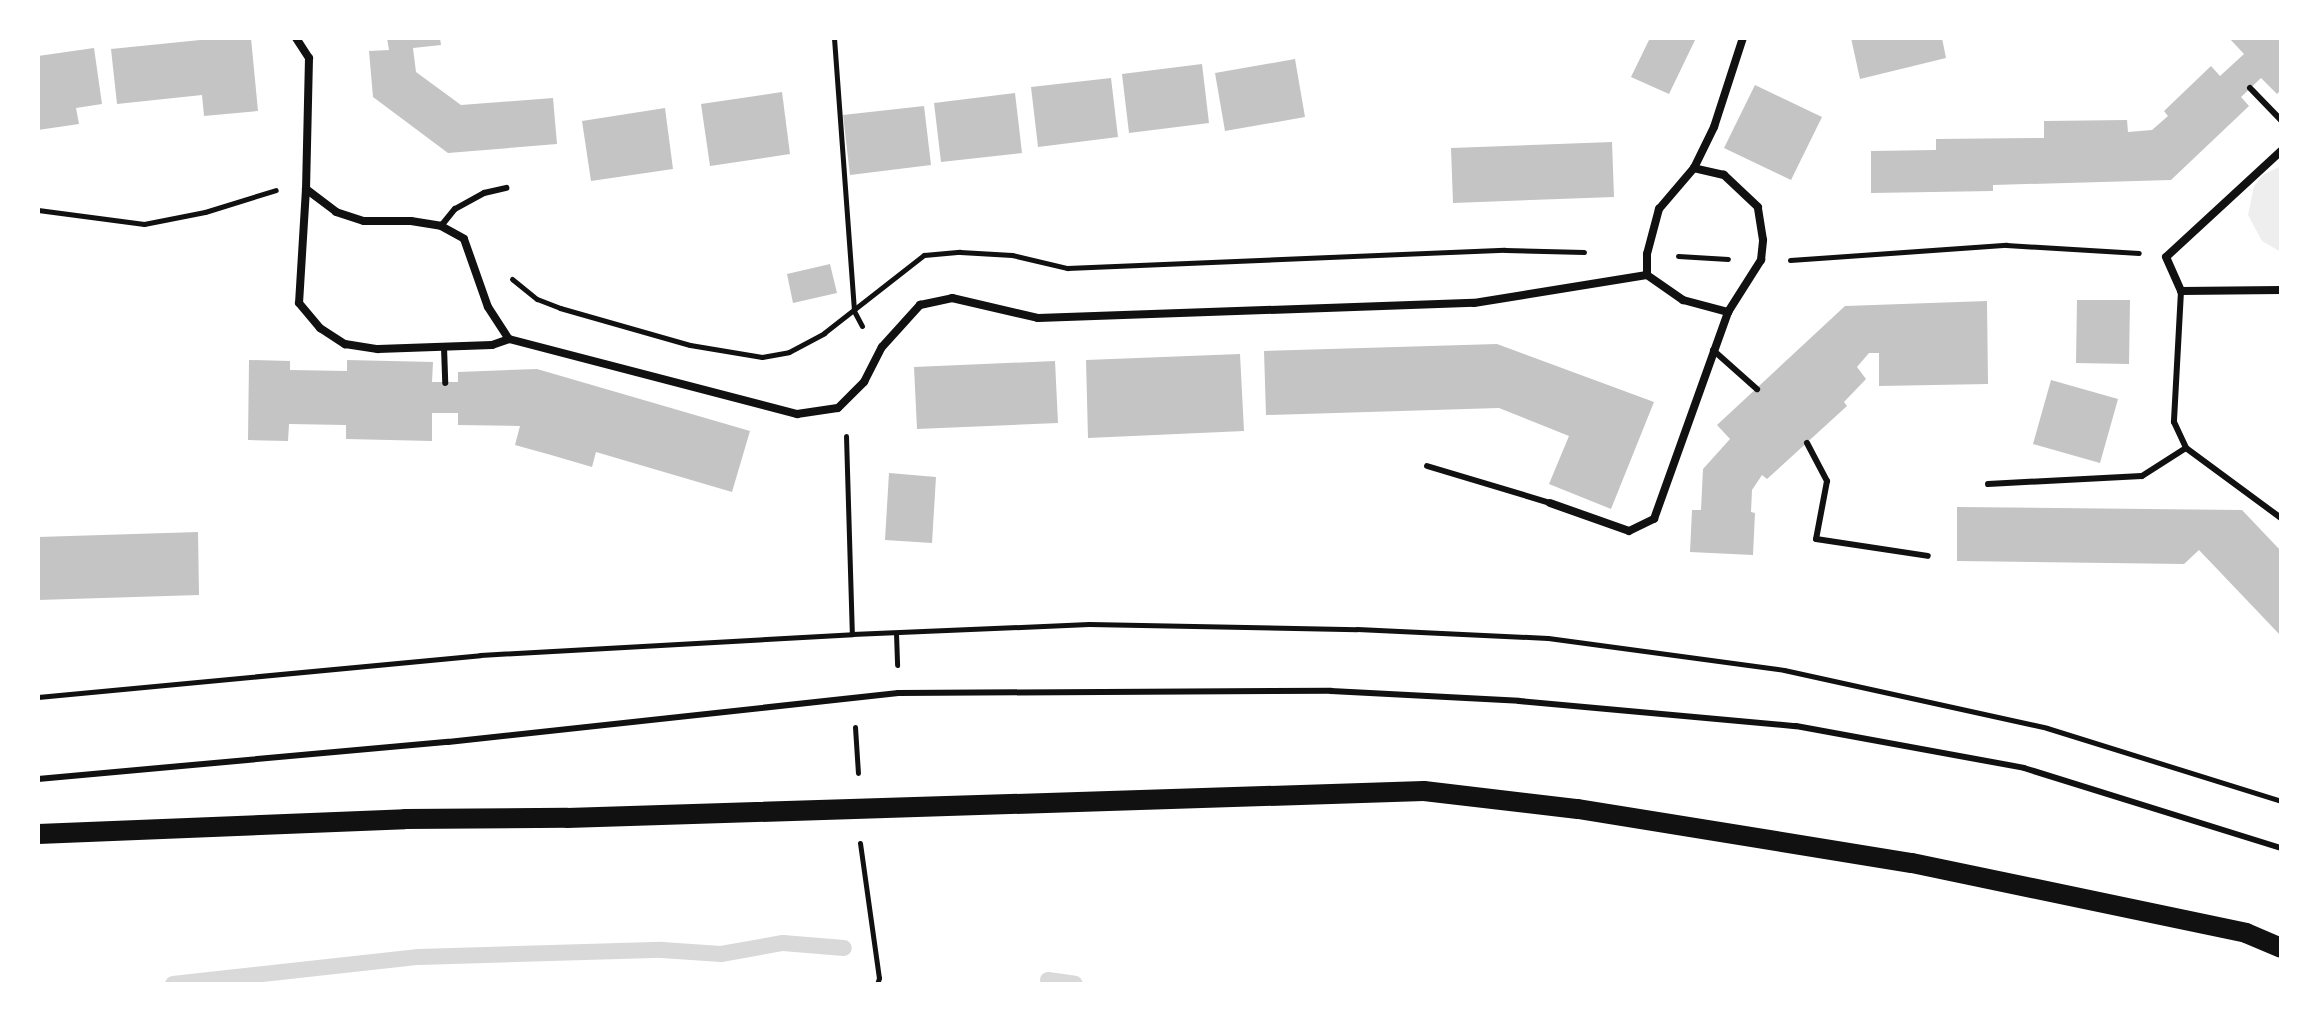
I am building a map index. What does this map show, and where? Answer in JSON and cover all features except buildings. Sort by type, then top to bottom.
[{"type":"main road","points":[[38,834],[405,819],[567,818],[1424,791],[1578,809],[1912,863],[2246,933],[2281,948]]},
{"type":"street","points":[[296,38],[309,58],[299,303],[320,328],[345,344],[378,349],[444,347],[492,345],[509,339],[797,414],[838,408],[864,382],[882,347],[920,305],[952,298],[1038,318],[1474,303],[1647,275],[1683,300],[1728,312]]},
{"type":"street","points":[[1647,275],[1647,254],[1659,209],[1694,168],[1714,127],[1743,38]]},
{"type":"street","points":[[2281,151],[2166,257],[2181,291],[2281,290]]},
{"type":"street","points":[[1550,503],[1629,531],[1654,519],[1728,312],[1761,260],[1763,240],[1758,207],[1724,175],[1694,168]]},
{"type":"street","points":[[305,185],[336,212],[364,221],[411,221],[441,226],[464,239],[488,307],[509,339]]},
{"type":"lane","points":[[2250,88],[2281,120]]},
{"type":"lane","points":[[441,226],[455,209],[484,193],[506,188]]},
{"type":"lane","points":[[2181,291],[2174,422],[2186,448],[2281,518]]},
{"type":"lane","points":[[444,347],[445,383]]},
{"type":"lane","points":[[1713,350],[1757,389]]},
{"type":"lane","points":[[1807,443],[1827,481],[1816,539],[1928,556]]},
{"type":"lane","points":[[1988,484],[2142,476],[2186,448]]},
{"type":"lane","points":[[1427,466],[1550,503]]},
{"type":"lane","points":[[38,779],[417,745],[898,693],[1331,691],[1519,701],[1796,726],[2024,768],[2281,848]]},
{"type":"path","points":[[834,38],[854,311]]},
{"type":"path","points":[[38,210],[144,224],[205,212],[305,185]]},
{"type":"path","points":[[508,273],[515,283],[537,299],[560,308],[690,345],[762,357],[789,352],[854,311],[924,255],[960,252],[1012,255],[1067,268],[1505,250],[1761,260],[2006,245],[2166,257]]},
{"type":"path","points":[[845,431],[852,634]]},
{"type":"path","points":[[38,697],[480,655],[852,634],[1089,624],[1357,629],[1548,638],[1784,670],[2047,728],[2281,801]]},
{"type":"path","points":[[860,842],[879,978],[877,984]]},
{"type":"shaded area","points":[[2281,166],[2281,252],[2262,241],[2248,215],[2254,186],[2263,175]]},
{"type":"waterway","points":[[173,984],[419,957],[662,950],[721,954],[783,943],[844,948]]},
{"type":"waterway","points":[[1048,980],[1075,984]]}]
